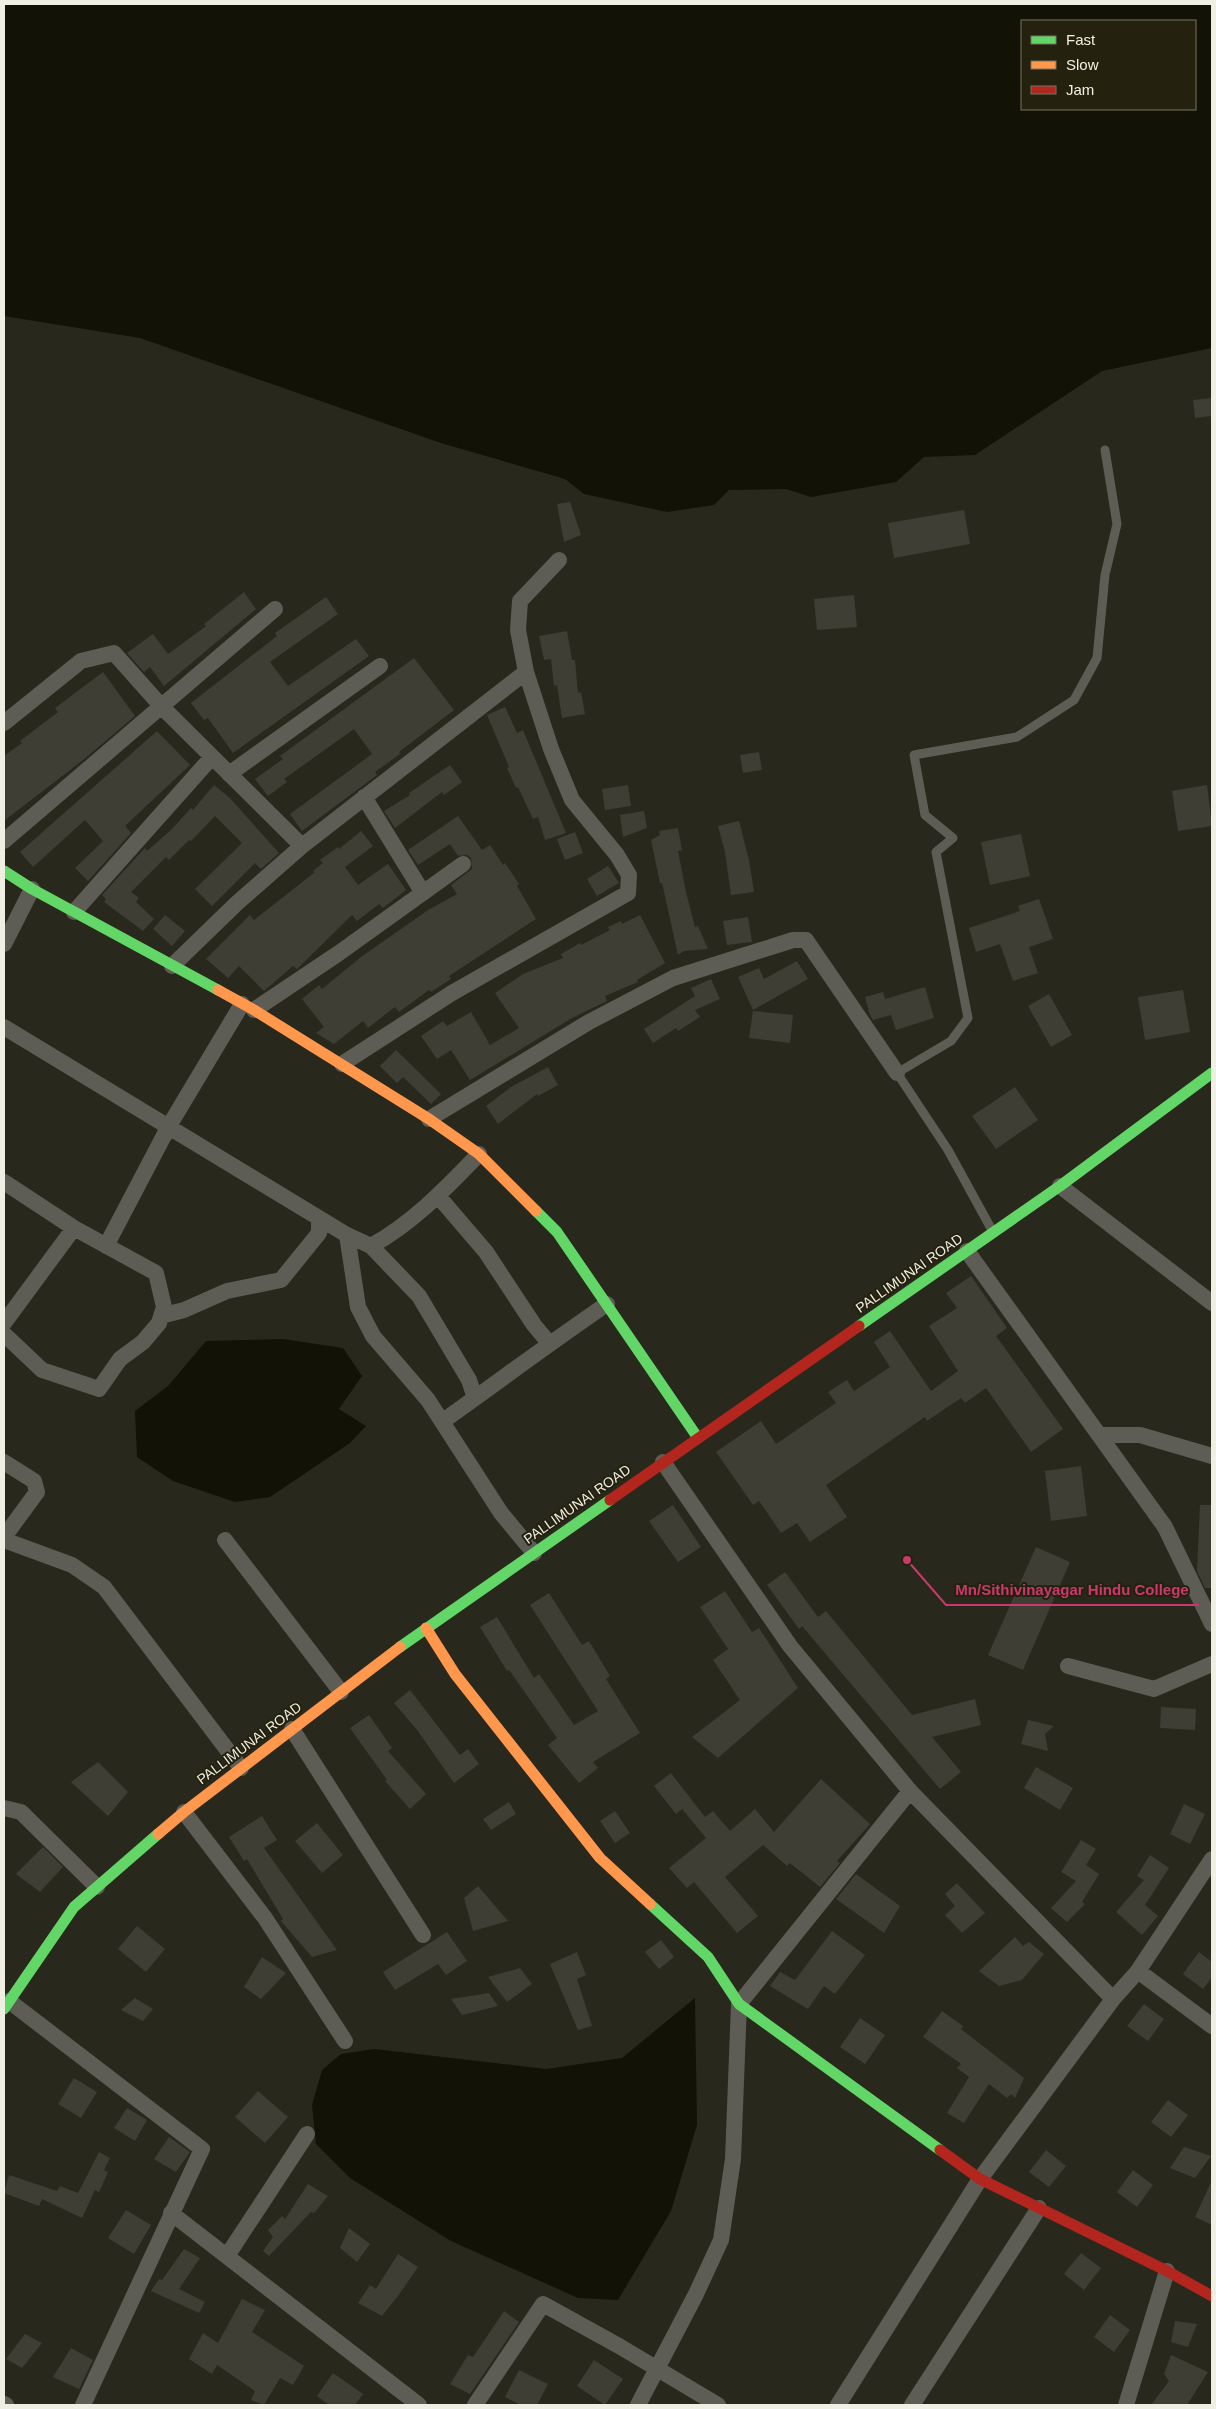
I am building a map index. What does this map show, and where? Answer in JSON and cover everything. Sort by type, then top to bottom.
[{"type":"street","points":[[342,1064],[452,993],[628,893],[629,875],[621,861],[572,800],[551,749],[526,672],[518,630],[520,601],[559,560]]},
{"type":"street","points":[[4,842],[275,609]]},
{"type":"street","points":[[4,723],[81,661],[114,653],[162,707],[302,846]]},
{"type":"street","points":[[229,774],[380,666]]},
{"type":"street","points":[[172,966],[236,903],[302,846],[526,672]]},
{"type":"street","points":[[74,912],[212,757]]},
{"type":"street","points":[[364,797],[424,893]]},
{"type":"street","points":[[106,1246],[169,1126],[248,1007],[424,893],[463,864]]},
{"type":"street","points":[[4,871],[32,889],[248,1007],[429,1118],[480,1154],[557,1232],[698,1438]]},
{"type":"street","points":[[4,944],[32,889]]},
{"type":"street","points":[[429,1118],[589,1022],[673,978],[793,940],[806,940],[897,1073]]},
{"type":"street","points":[[4,1028],[347,1235],[371,1246],[419,1296],[469,1380],[475,1398]]},
{"type":"street","name":"PALLIMUNAI ROAD","points":[[6,2005],[74,1907],[184,1812],[426,1628],[1060,1186],[1212,1073]]},
{"type":"street","points":[[371,1246],[395,1233],[438,1196],[480,1154]]},
{"type":"street","points":[[4,1182],[74,1228],[156,1273],[164,1307],[160,1320],[143,1342],[120,1359],[99,1389],[42,1370],[4,1334]]},
{"type":"street","points":[[1060,1186],[1212,1303]]},
{"type":"street","points":[[438,1196],[486,1252],[534,1325],[549,1343]]},
{"type":"street","points":[[160,1320],[227,1291],[281,1280],[319,1233],[319,1218]]},
{"type":"street","points":[[4,1323],[74,1228]]},
{"type":"street","points":[[347,1235],[358,1306],[373,1336],[428,1400],[502,1513],[534,1552]]},
{"type":"street","points":[[967,1251],[1165,1527],[1212,1624]]},
{"type":"street","points":[[443,1421],[549,1343],[607,1304]]},
{"type":"street","points":[[1099,1435],[1140,1435],[1212,1456]]},
{"type":"street","points":[[4,1462],[34,1481],[37,1492],[4,1537]]},
{"type":"street","points":[[663,1462],[790,1646],[910,1791],[1113,1999]]},
{"type":"street","points":[[4,1540],[72,1564],[104,1587],[241,1768]]},
{"type":"street","points":[[225,1540],[341,1692]]},
{"type":"street","points":[[426,1628],[455,1674],[600,1858],[708,1957],[739,2004],[980,2180],[1167,2271],[1212,2296]]},
{"type":"street","points":[[1068,1666],[1154,1689],[1212,1664]]},
{"type":"street","points":[[292,1729],[423,1934]]},
{"type":"street","points":[[638,2405],[721,2240],[733,2159],[739,2004],[910,1791]]},
{"type":"street","points":[[4,1808],[21,1812],[97,1887]]},
{"type":"street","points":[[184,1812],[265,1918],[345,2041]]},
{"type":"street","points":[[838,2405],[980,2180],[1113,1999],[1138,1971],[1212,1859]]},
{"type":"street","points":[[1138,1971],[1212,2026]]},
{"type":"street","points":[[6,2005],[202,2148],[83,2405]]},
{"type":"street","points":[[227,2256],[307,2134]]},
{"type":"street","points":[[912,2405],[1039,2208]]},
{"type":"street","points":[[171,2213],[419,2405]]},
{"type":"street","points":[[1126,2405],[1167,2271]]},
{"type":"street","points":[[475,2405],[543,2304],[657,2368],[718,2405]]},
{"type":"lane","points":[[994,1232],[948,1150],[897,1073],[952,1041],[968,1018],[936,852],[953,838],[925,815],[914,755],[1017,737],[1074,700],[1097,658],[1105,575],[1117,524],[1105,450]]},
{"type":"shaded area","points":[[4,4],[1212,4],[1212,348],[1102,371],[975,455],[924,457],[896,482],[811,497],[786,489],[729,490],[714,505],[667,512],[584,494],[565,479],[441,443],[140,338],[4,316]]},
{"type":"shaded area","points":[[283,1339],[343,1348],[362,1376],[339,1409],[366,1426],[350,1443],[270,1497],[235,1502],[173,1481],[137,1457],[135,1411],[168,1386],[206,1341]]},
{"type":"shaded area","points":[[695,1998],[697,2125],[671,2211],[618,2300],[578,2298],[451,2241],[350,2178],[316,2144],[312,2105],[322,2070],[341,2054],[374,2049],[546,2069],[622,2058]]},
{"type":"building","points":[[1212,398],[1212,416],[1195,418],[1193,400]]},
{"type":"building","points":[[570,502],[581,535],[564,542],[557,504]]},
{"type":"building","points":[[964,510],[970,544],[894,558],[888,523]]},
{"type":"building","points":[[244,592],[256,609],[164,686],[150,667],[144,672],[127,653],[153,634],[168,654],[206,626],[204,624]]},
{"type":"building","points":[[854,595],[857,627],[817,630],[814,599]]},
{"type":"building","points":[[326,597],[338,614],[270,662],[288,686],[356,639],[369,656],[233,753],[208,718],[204,720],[191,703],[277,636],[275,633]]},
{"type":"building","points":[[567,631],[572,660],[575,660],[578,693],[581,692],[585,714],[562,718],[557,685],[554,686],[551,659],[544,660],[539,636]]},
{"type":"building","points":[[414,658],[454,710],[375,772],[377,775],[302,831],[290,814],[372,754],[354,729],[284,779],[287,782],[268,796],[255,779],[283,759],[280,756]]},
{"type":"building","points":[[103,672],[135,716],[83,760],[4,821],[4,756],[22,743],[20,741],[58,712],[55,708]]},
{"type":"building","points":[[505,707],[517,733],[523,730],[566,833],[545,840],[538,817],[533,819],[518,787],[516,788],[487,715]]},
{"type":"building","points":[[157,731],[190,765],[125,826],[131,833],[88,881],[75,868],[103,841],[85,820],[33,867],[20,852]]},
{"type":"building","points":[[759,752],[762,770],[743,773],[740,755]]},
{"type":"building","points":[[450,765],[462,782],[444,795],[442,792],[395,828],[384,811],[410,795],[409,793]]},
{"type":"building","points":[[214,785],[230,798],[279,853],[261,869],[255,863],[212,906],[195,889],[242,843],[215,816],[169,860],[166,857],[131,892],[139,898],[136,902],[154,919],[143,931],[104,902],[106,899],[102,895],[145,848],[147,851],[171,830],[191,808],[193,810]]},
{"type":"building","points":[[628,785],[631,806],[605,810],[602,789]]},
{"type":"building","points":[[1207,785],[1212,826],[1178,831],[1172,791]]},
{"type":"building","points":[[644,811],[647,828],[623,837],[620,815]]},
{"type":"building","points":[[458,816],[482,850],[490,845],[503,865],[505,863],[519,884],[517,886],[536,919],[449,976],[451,979],[431,992],[429,990],[399,1012],[395,1007],[368,1028],[363,1021],[334,1044],[316,1033],[324,1027],[302,999],[319,985],[322,989],[361,957],[428,910],[457,894],[451,885],[472,869],[471,858],[467,855],[458,856],[450,844],[418,865],[408,850]]},
{"type":"building","points":[[739,821],[749,860],[754,892],[731,895],[725,852],[718,826]]},
{"type":"building","points":[[678,828],[682,850],[678,851],[686,892],[695,927],[698,926],[708,949],[684,951],[678,955],[651,840],[660,835],[659,831]]},
{"type":"building","points":[[361,831],[373,846],[345,867],[358,885],[388,864],[406,890],[383,908],[379,904],[357,921],[352,915],[297,969],[293,966],[264,991],[239,966],[228,978],[206,959],[250,915],[254,920],[315,872],[313,871],[323,863],[320,860],[338,847],[339,849]]},
{"type":"building","points":[[575,832],[583,853],[565,860],[557,839]]},
{"type":"building","points":[[1021,834],[1030,876],[990,885],[981,842]]},
{"type":"building","points":[[608,866],[619,883],[597,896],[587,879]]},
{"type":"building","points":[[1039,899],[1053,939],[1029,947],[1038,973],[1013,981],[1000,944],[976,952],[969,928],[1020,911],[1018,906]]},
{"type":"building","points":[[165,915],[185,931],[172,946],[153,929]]},
{"type":"building","points":[[640,915],[665,963],[637,980],[638,982],[605,996],[607,1001],[572,1018],[470,1080],[451,1050],[437,1059],[421,1036],[443,1021],[447,1026],[471,1012],[490,1045],[519,1028],[495,993],[523,974],[563,958],[561,954],[580,943],[581,945],[610,930],[608,927],[621,921],[622,924]]},
{"type":"building","points":[[748,917],[752,942],[727,945],[723,921]]},
{"type":"building","points":[[797,961],[808,979],[753,1010],[738,977],[759,968],[764,979]]},
{"type":"building","points":[[711,979],[720,999],[695,1010],[700,1017],[678,1031],[676,1028],[653,1043],[644,1029],[695,996],[691,988]]},
{"type":"building","points":[[925,987],[934,1018],[896,1030],[891,1015],[873,1020],[870,1015],[865,997],[883,992],[885,999]]},
{"type":"building","points":[[1183,990],[1190,1032],[1145,1040],[1138,997]]},
{"type":"building","points":[[1049,994],[1072,1035],[1051,1047],[1028,1006]]},
{"type":"building","points":[[753,1011],[793,1015],[790,1043],[749,1038]]},
{"type":"building","points":[[396,1050],[441,1094],[431,1104],[403,1077],[397,1083],[380,1066]]},
{"type":"building","points":[[548,1067],[558,1085],[538,1096],[537,1094],[498,1124],[486,1106],[511,1087]]},
{"type":"building","points":[[1015,1087],[1038,1120],[996,1149],[972,1116]]},
{"type":"building","points":[[971,1276],[1007,1328],[996,1336],[1063,1429],[1031,1452],[986,1388],[965,1403],[961,1398],[927,1421],[925,1417],[826,1485],[847,1517],[810,1542],[797,1523],[781,1533],[759,1501],[753,1505],[716,1452],[761,1421],[776,1444],[836,1403],[828,1392],[847,1380],[854,1391],[890,1367],[874,1342],[890,1331],[931,1391],[958,1371],[929,1326],[957,1308],[946,1293]]},
{"type":"building","points":[[1081,1466],[1087,1516],[1051,1521],[1045,1471]]},
{"type":"building","points":[[673,1505],[701,1547],[678,1562],[649,1521]]},
{"type":"building","points":[[1200,1505],[1212,1505],[1212,1588],[1205,1588],[1197,1571]]},
{"type":"building","points":[[1036,1547],[1070,1562],[1023,1670],[988,1655]]},
{"type":"building","points":[[785,1572],[818,1617],[826,1611],[912,1715],[975,1699],[981,1725],[932,1737],[961,1772],[940,1789],[802,1626],[799,1629],[767,1585]]},
{"type":"building","points":[[725,1591],[752,1632],[759,1628],[798,1688],[718,1758],[692,1737],[740,1700],[713,1660],[728,1649],[700,1607]]},
{"type":"building","points":[[549,1593],[582,1645],[589,1641],[610,1676],[606,1679],[640,1733],[593,1762],[598,1768],[579,1783],[548,1745],[557,1738],[509,1670],[507,1671],[480,1627],[497,1617],[534,1678],[539,1674],[574,1725],[598,1711],[530,1605]]},
{"type":"building","points":[[410,1690],[460,1755],[468,1749],[479,1764],[454,1783],[418,1731],[394,1703]]},
{"type":"building","points":[[1161,1707],[1196,1709],[1195,1730],[1160,1728]]},
{"type":"building","points":[[369,1715],[392,1748],[388,1751],[426,1794],[410,1809],[385,1781],[387,1780],[350,1728]]},
{"type":"building","points":[[1028,1720],[1054,1726],[1045,1734],[1048,1751],[1021,1744]]},
{"type":"building","points":[[98,1762],[128,1792],[108,1816],[71,1782]]},
{"type":"building","points":[[1036,1767],[1073,1788],[1060,1810],[1024,1788]]},
{"type":"building","points":[[671,1773],[705,1817],[713,1811],[730,1831],[755,1809],[774,1832],[821,1779],[870,1824],[837,1861],[840,1863],[820,1887],[790,1863],[787,1866],[763,1845],[725,1877],[758,1916],[737,1933],[694,1882],[687,1888],[669,1868],[706,1838],[682,1809],[676,1814],[654,1786]]},
{"type":"building","points":[[509,1802],[516,1814],[491,1830],[483,1819]]},
{"type":"building","points":[[1184,1804],[1205,1814],[1190,1844],[1170,1834]]},
{"type":"building","points":[[615,1811],[630,1833],[615,1843],[600,1821]]},
{"type":"building","points":[[262,1816],[277,1840],[264,1848],[337,1950],[312,1957],[281,1921],[283,1919],[247,1859],[244,1861],[229,1837]]},
{"type":"building","points":[[317,1823],[343,1855],[322,1873],[295,1841]]},
{"type":"building","points":[[1081,1840],[1096,1849],[1086,1865],[1099,1874],[1082,1902],[1085,1904],[1067,1922],[1051,1908],[1076,1881],[1061,1872]]},
{"type":"building","points":[[43,1847],[63,1867],[40,1892],[16,1874]]},
{"type":"building","points":[[1150,1855],[1169,1868],[1145,1905],[1158,1916],[1142,1935],[1116,1912],[1144,1880],[1137,1876]]},
{"type":"building","points":[[856,1874],[900,1906],[884,1933],[836,1899]]},
{"type":"building","points":[[957,1883],[985,1913],[962,1933],[945,1915],[955,1906],[945,1894]]},
{"type":"building","points":[[478,1886],[508,1921],[473,1931],[464,1898]]},
{"type":"building","points":[[137,1926],[165,1949],[146,1972],[118,1949]]},
{"type":"building","points":[[832,1931],[865,1955],[835,1994],[824,1986],[808,2009],[770,1986],[780,1972],[795,1980]]},
{"type":"building","points":[[447,1932],[467,1961],[446,1975],[438,1964],[395,1990],[383,1972]]},
{"type":"building","points":[[1015,1937],[1023,1946],[1029,1942],[1044,1954],[1022,1980],[999,1986],[979,1971]]},
{"type":"building","points":[[661,1940],[674,1957],[659,1969],[645,1952]]},
{"type":"building","points":[[577,1952],[586,1975],[577,1979],[592,2026],[578,2030],[550,1964]]},
{"type":"building","points":[[1199,1952],[1212,1962],[1212,1977],[1203,1989],[1183,1974]]},
{"type":"building","points":[[262,1957],[286,1973],[261,1999],[244,1987]]},
{"type":"building","points":[[520,1968],[532,1984],[507,2002],[488,1977]]},
{"type":"building","points":[[489,1993],[498,2006],[462,2015],[451,1999]]},
{"type":"building","points":[[135,1998],[153,2009],[143,2021],[121,2010]]},
{"type":"building","points":[[1144,2004],[1164,2019],[1148,2041],[1127,2026]]},
{"type":"building","points":[[942,2011],[963,2026],[961,2029],[1024,2078],[1015,2098],[1011,2094],[1007,2098],[989,2084],[964,2123],[947,2113],[969,2077],[957,2068],[961,2064],[923,2037]]},
{"type":"building","points":[[860,2018],[885,2035],[865,2064],[840,2047]]},
{"type":"building","points":[[74,2078],[97,2092],[81,2118],[58,2104]]},
{"type":"building","points":[[258,2091],[288,2117],[265,2143],[235,2117]]},
{"type":"building","points":[[1168,2100],[1188,2115],[1171,2137],[1151,2122]]},
{"type":"building","points":[[127,2108],[147,2120],[135,2141],[114,2128]]},
{"type":"building","points":[[169,2137],[190,2152],[176,2172],[154,2159]]},
{"type":"building","points":[[1184,2147],[1211,2156],[1195,2178],[1170,2168]]},
{"type":"building","points":[[1046,2150],[1066,2166],[1049,2187],[1029,2172]]},
{"type":"building","points":[[99,2152],[110,2158],[104,2170],[108,2172],[99,2192],[95,2190],[82,2218],[42,2199],[39,2206],[4,2193],[9,2175],[57,2191],[60,2186],[78,2193]]},
{"type":"building","points":[[1133,2170],[1153,2185],[1137,2207],[1117,2192]]},
{"type":"building","points":[[1212,2180],[1212,2225],[1195,2217]]},
{"type":"building","points":[[308,2184],[328,2196],[314,2213],[311,2212],[269,2256],[263,2251],[273,2237],[268,2230],[282,2216],[285,2219]]},
{"type":"building","points":[[126,2210],[151,2225],[134,2254],[108,2238]]},
{"type":"building","points":[[349,2228],[370,2244],[357,2262],[340,2248]]},
{"type":"building","points":[[184,2249],[200,2258],[179,2289],[205,2302],[199,2313],[151,2291],[159,2279],[162,2280]]},
{"type":"building","points":[[1081,2253],[1101,2268],[1084,2290],[1064,2274]]},
{"type":"building","points":[[398,2254],[418,2267],[382,2316],[358,2303],[370,2285],[376,2289]]},
{"type":"building","points":[[242,2299],[265,2310],[252,2332],[304,2366],[293,2385],[280,2378],[264,2405],[251,2400],[255,2391],[217,2365],[212,2374],[189,2359],[203,2333],[218,2343]]},
{"type":"building","points":[[504,2311],[519,2322],[470,2394],[450,2384],[468,2355],[473,2357]]},
{"type":"building","points":[[1110,2315],[1130,2330],[1114,2352],[1094,2337]]},
{"type":"building","points":[[1175,2321],[1197,2324],[1188,2347],[1171,2342]]},
{"type":"building","points":[[25,2334],[42,2343],[22,2368],[6,2359]]},
{"type":"building","points":[[71,2348],[93,2360],[79,2389],[53,2377]]},
{"type":"building","points":[[1171,2355],[1208,2372],[1187,2405],[1151,2405],[1169,2381],[1164,2374]]},
{"type":"building","points":[[594,2360],[623,2379],[605,2405],[577,2386]]},
{"type":"building","points":[[519,2370],[548,2384],[537,2405],[521,2405],[505,2397]]},
{"type":"building","points":[[333,2373],[363,2394],[355,2405],[329,2405],[317,2396]]},
{"type":"traffic: fast","points":[[4,871],[32,889],[218,990]]},
{"type":"traffic: fast","points":[[859,1326],[1060,1186],[1212,1073]]},
{"type":"traffic: fast","points":[[536,1211],[557,1232],[698,1438]]},
{"type":"traffic: fast","points":[[400,1647],[610,1500]]},
{"type":"traffic: fast","points":[[4,2009],[74,1907],[158,1834]]},
{"type":"traffic: fast","points":[[650,1904],[708,1957],[739,2004],[940,2150]]},
{"type":"traffic: slow","points":[[218,990],[254,1010],[429,1119],[479,1154],[536,1211]]},
{"type":"traffic: slow","points":[[426,1628],[455,1674],[600,1858],[650,1904]]},
{"type":"traffic: slow","points":[[158,1834],[184,1812],[400,1647]]},
{"type":"traffic: jam","points":[[610,1500],[859,1326]]},
{"type":"traffic: jam","points":[[940,2150],[980,2179],[1167,2271],[1212,2296]]},
{"type":"place","name":"Mn/Sithivinayagar Hindu College","points":[[907,1560]]}]
